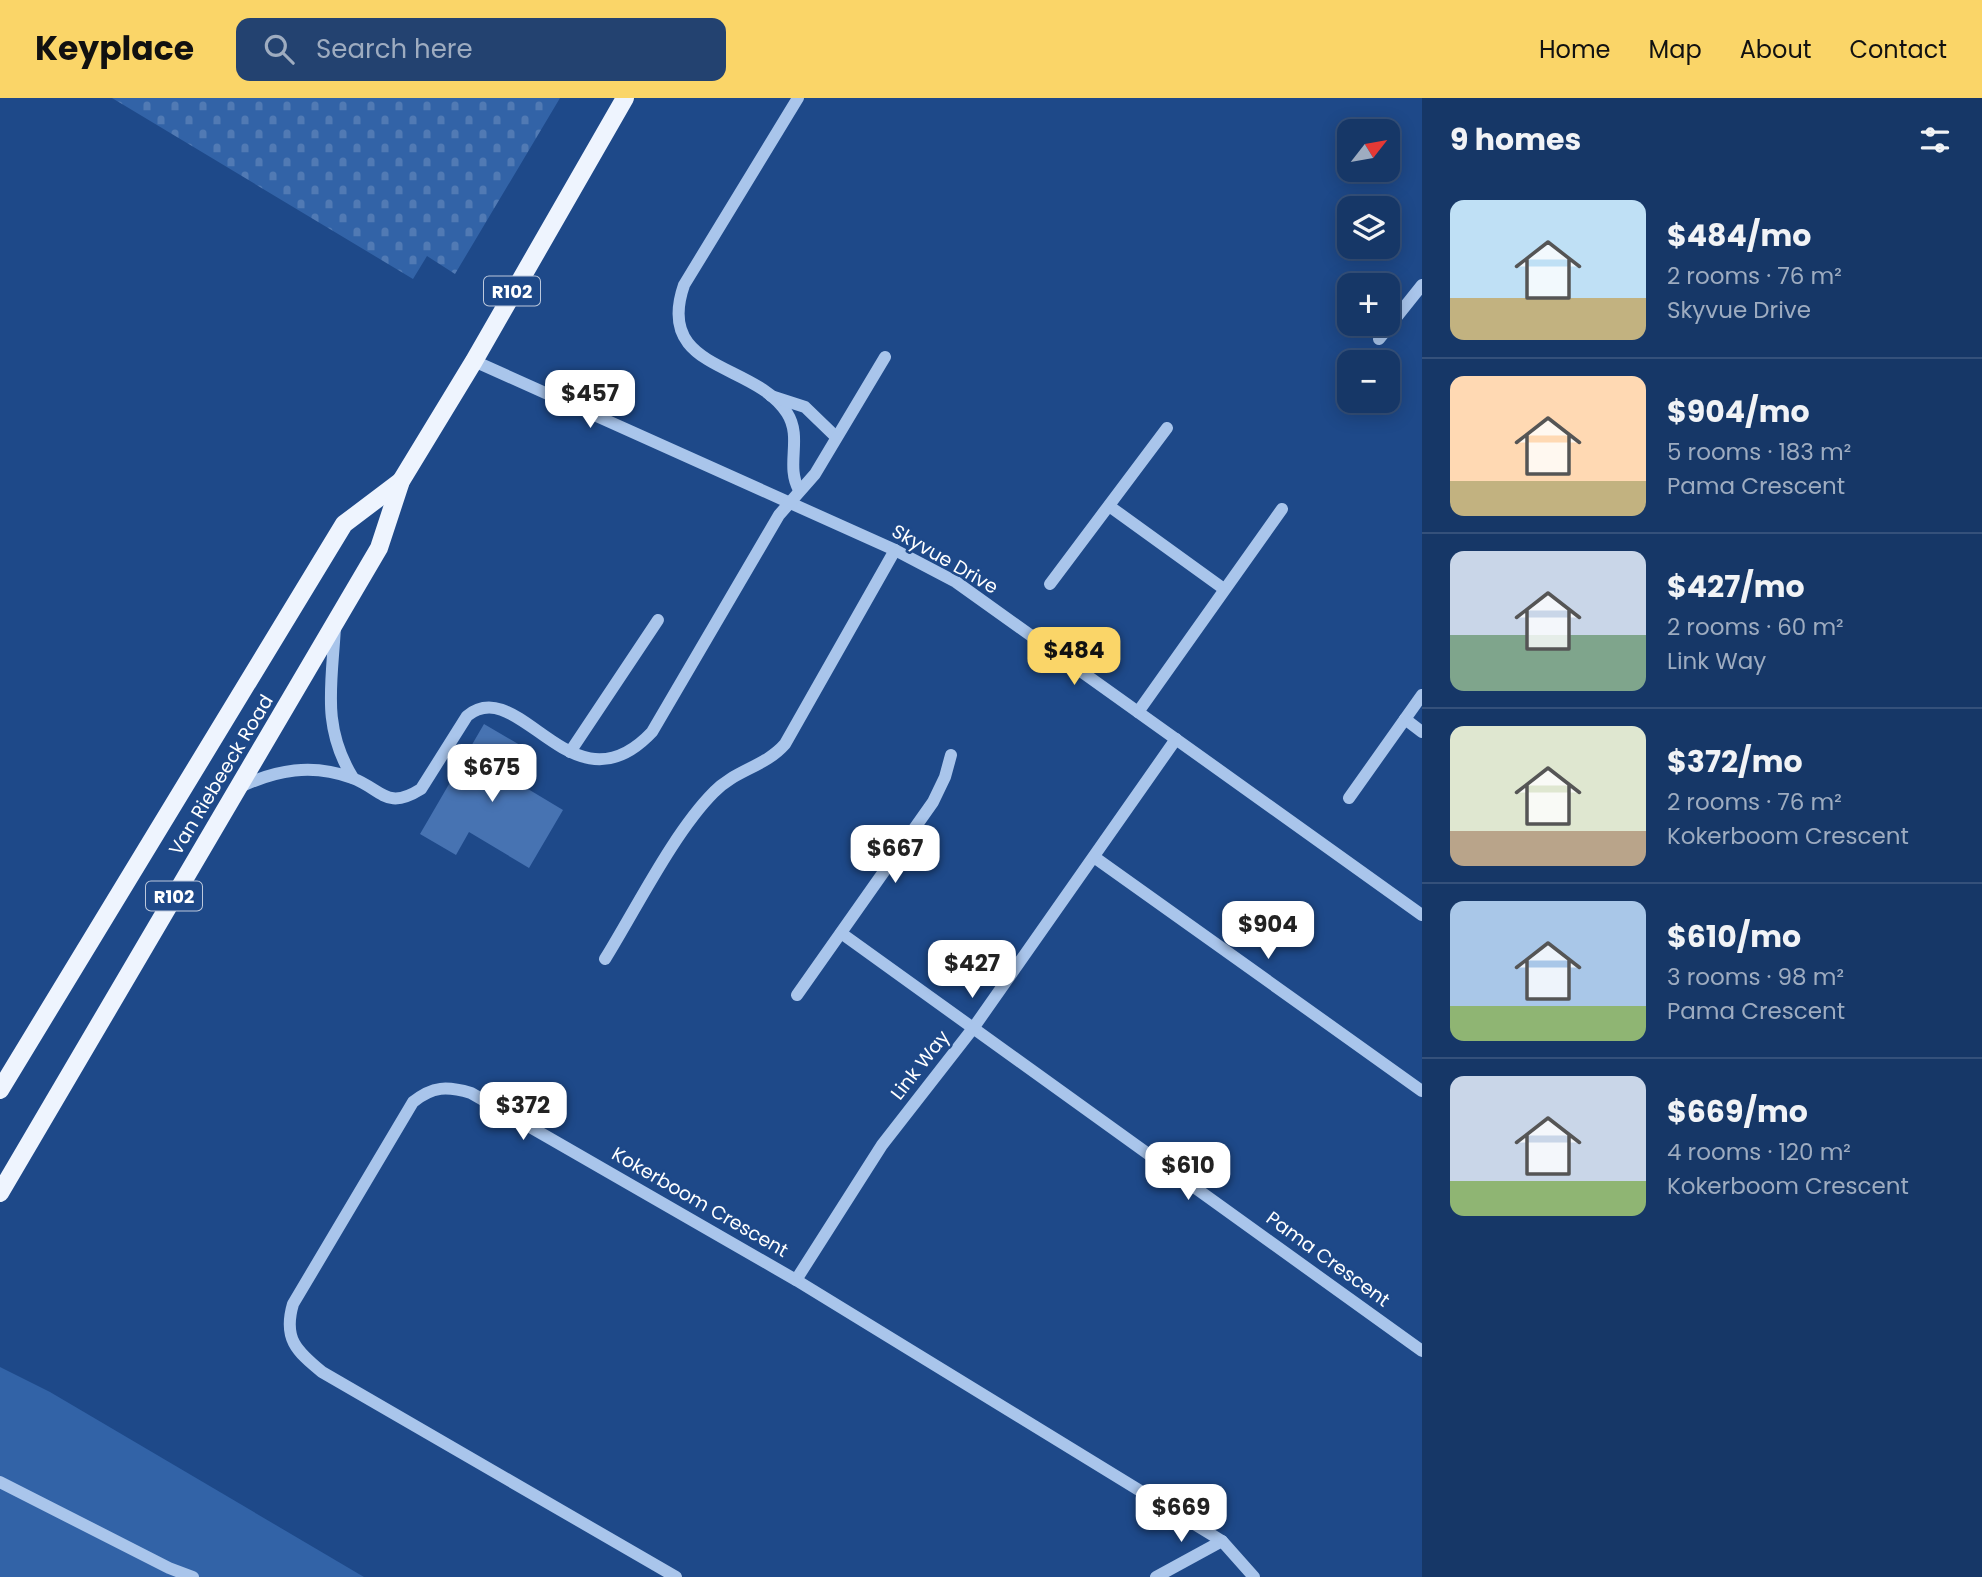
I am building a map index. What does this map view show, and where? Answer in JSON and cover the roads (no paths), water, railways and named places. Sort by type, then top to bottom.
[{"type":"main road","name":"Van Riebeeck Road","points":[[0,1193],[379,548],[401,481],[474,361],[625,98]]},
{"type":"main road","name":"Van Riebeeck Road","points":[[0,1090],[344,524],[401,481]]},
{"type":"street","points":[[798,98],[684,285],[676,308],[679,332],[698,353],[771,396],[782,406],[793,426],[792,474],[799,491]]},
{"type":"street","points":[[1379,339],[1422,285]]},
{"type":"street","points":[[238,788],[279,770],[304,769],[353,778],[381,797],[397,799],[409,796],[421,789],[467,716],[478,707],[487,705],[505,711],[570,752],[587,759],[620,756],[639,746],[653,732],[789,501],[814,474],[885,357]]},
{"type":"street","name":"Skyvue Drive","points":[[474,361],[789,501],[895,550],[956,582],[1422,915]]},
{"type":"street","points":[[771,396],[805,407],[836,437]]},
{"type":"street","points":[[1050,584],[1167,428]]},
{"type":"street","points":[[1109,506],[1224,589]]},
{"type":"street","points":[[1138,712],[1282,509]]},
{"type":"street","points":[[605,959],[702,804],[728,779],[762,764],[785,744],[895,550]]},
{"type":"street","points":[[570,752],[658,620]]},
{"type":"street","points":[[335,624],[330,684],[332,733],[341,758],[353,778]]},
{"type":"street","points":[[1349,798],[1422,695]]},
{"type":"street","points":[[1405,719],[1422,732]]},
{"type":"street","name":"Link Way","points":[[796,1280],[882,1145],[974,1027],[1176,739]]},
{"type":"street","points":[[797,995],[933,802],[946,777],[951,754]]},
{"type":"street","points":[[1094,857],[1422,1091]]},
{"type":"street","name":"Pama Crescent","points":[[841,933],[1422,1351]]},
{"type":"street","name":"Kokerboom Crescent","points":[[676,1577],[322,1372],[305,1359],[293,1342],[288,1324],[293,1304],[413,1102],[438,1087],[471,1093],[796,1280],[1222,1541],[1254,1577]]},
{"type":"street","points":[[0,1482],[171,1572],[193,1577]]},
{"type":"street","points":[[1156,1577],[1222,1541]]}]
